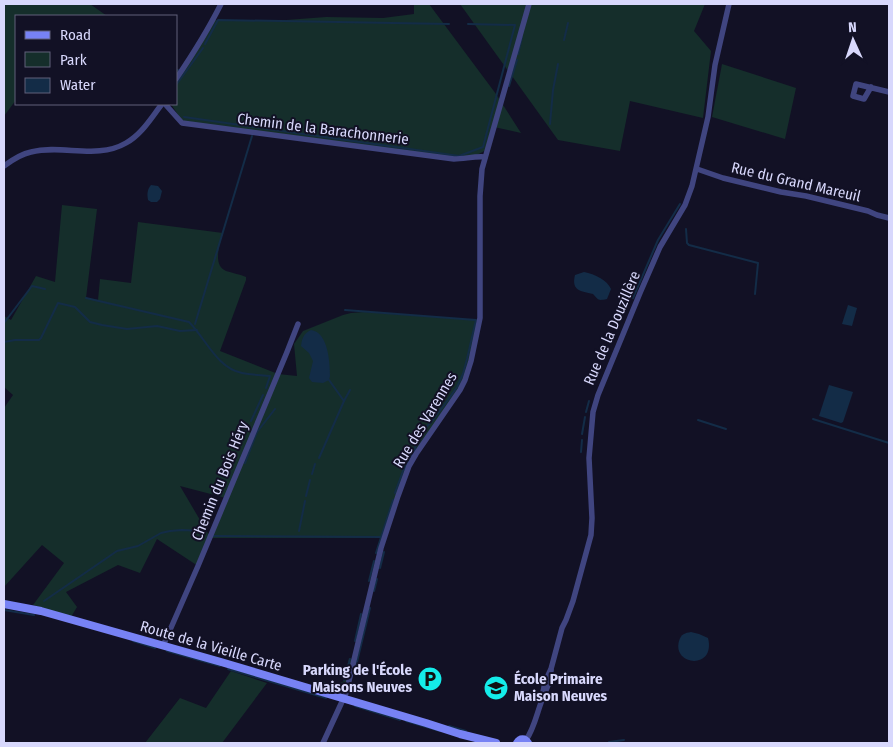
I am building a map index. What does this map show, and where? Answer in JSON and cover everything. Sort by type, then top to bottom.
[{"type":"street","points":[[178,75],[222,4]]},
{"type":"street","name":"Rue des Varennes","points":[[323,743],[344,699],[381,548],[398,496],[416,454],[460,390],[471,361],[480,318],[480,196],[482,169],[529,4]]},
{"type":"street","name":"Rue de la Douzillère","points":[[527,742],[542,697],[546,677],[551,669],[562,628],[575,592],[591,535],[589,458],[591,427],[596,400],[660,247],[684,205],[696,169],[711,100],[715,66],[729,4]]},
{"type":"street","points":[[871,87],[889,92]]},
{"type":"street","points":[[4,166],[18,157],[32,152],[52,150],[104,151],[116,148],[130,141],[143,130],[162,105]]},
{"type":"street","name":"Chemin de la Barachonnerie","points":[[164,105],[182,123],[454,159],[475,156],[485,157]]},
{"type":"street","name":"Rue du Grand Mareuil","points":[[696,169],[723,178],[806,196],[889,218]]},
{"type":"street","name":"Chemin du Bois Héry","points":[[163,646],[298,324]]},
{"type":"street","name":"Route de la Vieille Carte","points":[[4,604],[41,611],[496,743]]},
{"type":"street","points":[[517,743],[521,740],[527,742]]},
{"type":"green space","points":[[4,4],[90,4],[106,15],[15,15],[15,101],[4,116]]},
{"type":"green space","points":[[414,4],[429,4],[496,94],[521,133],[494,127],[488,149],[464,159],[182,121],[172,105],[178,105],[178,76],[213,20],[273,21],[326,17],[383,18],[414,14]]},
{"type":"green space","points":[[460,4],[705,4],[694,31],[711,51],[703,118],[630,101],[620,151],[558,140]]},
{"type":"green space","points":[[722,64],[796,88],[785,139],[712,117]]},
{"type":"green space","points":[[62,205],[97,209],[86,298],[98,300],[100,279],[131,283],[138,222],[223,233],[218,254],[219,264],[226,271],[246,277],[246,280],[220,351],[278,374],[297,376],[294,344],[303,331],[351,313],[364,312],[476,320],[476,328],[464,382],[416,454],[384,538],[210,538],[198,566],[157,539],[140,573],[118,565],[66,592],[77,607],[71,617],[33,605],[64,563],[42,545],[4,587],[4,408],[13,395],[4,387],[4,316],[11,320],[36,276],[55,282]],"holes":[[[180,486],[226,498],[210,537]]]},
{"type":"green space","points":[[349,658],[352,659],[342,690],[317,683],[318,680],[336,685],[344,681]]},
{"type":"green space","points":[[231,671],[267,683],[222,743],[145,743],[180,698],[206,708]]},
{"type":"water","points":[[151,185],[158,186],[162,191],[157,202],[148,200],[148,192]]},
{"type":"water","points":[[584,272],[596,276],[607,283],[611,289],[607,299],[598,300],[593,294],[581,291],[576,287],[574,284],[575,275]]},
{"type":"water","points":[[848,305],[857,308],[852,326],[842,324]]},
{"type":"water","points":[[311,330],[321,336],[327,349],[330,376],[329,380],[323,383],[312,382],[309,378],[313,361],[309,353],[301,346],[304,336]]},
{"type":"water","points":[[829,385],[853,392],[843,422],[841,423],[819,416]]},
{"type":"water","points":[[691,632],[708,638],[709,648],[706,655],[700,660],[687,659],[682,656],[679,649],[681,637],[685,633]]},
{"type":"waterway","points":[[205,44],[218,20],[449,24]]},
{"type":"waterway","points":[[564,40],[568,23]]},
{"type":"waterway","points":[[184,117],[459,156],[483,147],[515,25],[468,24]]},
{"type":"waterway","points":[[518,54],[522,37]]},
{"type":"waterway","points":[[178,82],[203,48]]},
{"type":"waterway","points":[[509,86],[517,60]]},
{"type":"waterway","points":[[550,124],[553,90],[558,64]]},
{"type":"waterway","points":[[195,324],[252,136]]},
{"type":"waterway","points":[[633,298],[658,240],[680,204]]},
{"type":"waterway","points":[[686,229],[687,243],[689,245],[758,263],[755,294]]},
{"type":"waterway","points":[[4,323],[32,286],[45,289]]},
{"type":"waterway","points":[[86,298],[189,322],[212,352],[233,370],[253,375],[270,376],[266,388]]},
{"type":"waterway","points":[[4,342],[39,340],[58,303],[75,307],[90,322],[102,325],[127,329],[157,326],[180,331],[197,330]]},
{"type":"waterway","points":[[345,310],[476,320],[463,374],[457,387],[432,421],[417,437],[415,449],[403,471],[395,493]]},
{"type":"waterway","points":[[319,458],[344,401],[329,380]]},
{"type":"waterway","points":[[344,401],[350,390]]},
{"type":"waterway","points":[[251,421],[263,395]]},
{"type":"waterway","points":[[586,412],[589,401]]},
{"type":"waterway","points":[[245,463],[257,432],[275,409]]},
{"type":"waterway","points":[[582,434],[585,417]]},
{"type":"waterway","points":[[813,419],[889,443]]},
{"type":"waterway","points":[[698,420],[726,429]]},
{"type":"waterway","points":[[581,452],[582,440]]},
{"type":"waterway","points":[[312,474],[315,464]]},
{"type":"waterway","points":[[306,496],[310,480]]},
{"type":"waterway","points":[[376,553],[393,500]]},
{"type":"waterway","points":[[299,531],[305,501]]},
{"type":"waterway","points":[[44,601],[117,551],[138,546],[161,533],[182,530],[203,531],[206,525]]},
{"type":"waterway","points":[[213,536],[381,537]]},
{"type":"waterway","points":[[380,568],[384,552]]},
{"type":"waterway","points":[[369,581],[374,561]]},
{"type":"waterway","points":[[374,591],[377,579]]},
{"type":"waterway","points":[[355,670],[370,608]]},
{"type":"waterway","points":[[4,610],[34,615]]},
{"type":"waterway","points":[[355,641],[361,614]]},
{"type":"waterway","points":[[133,641],[155,648]]},
{"type":"waterway","points":[[167,651],[220,666]]},
{"type":"waterway","points":[[344,680],[350,659]]},
{"type":"waterway","points":[[228,669],[326,698]]},
{"type":"waterway","points":[[355,706],[400,720]]},
{"type":"waterway","points":[[406,721],[440,731]]},
{"type":"waterway","points":[[449,726],[466,731]]},
{"type":"waterway","points":[[609,742],[624,740]]},
{"type":"place","name":"Parking de l'École Maisons Neuves","points":[[430,679]]},
{"type":"place","name":"École Primaire Maison Neuves","points":[[496,688]]}]
